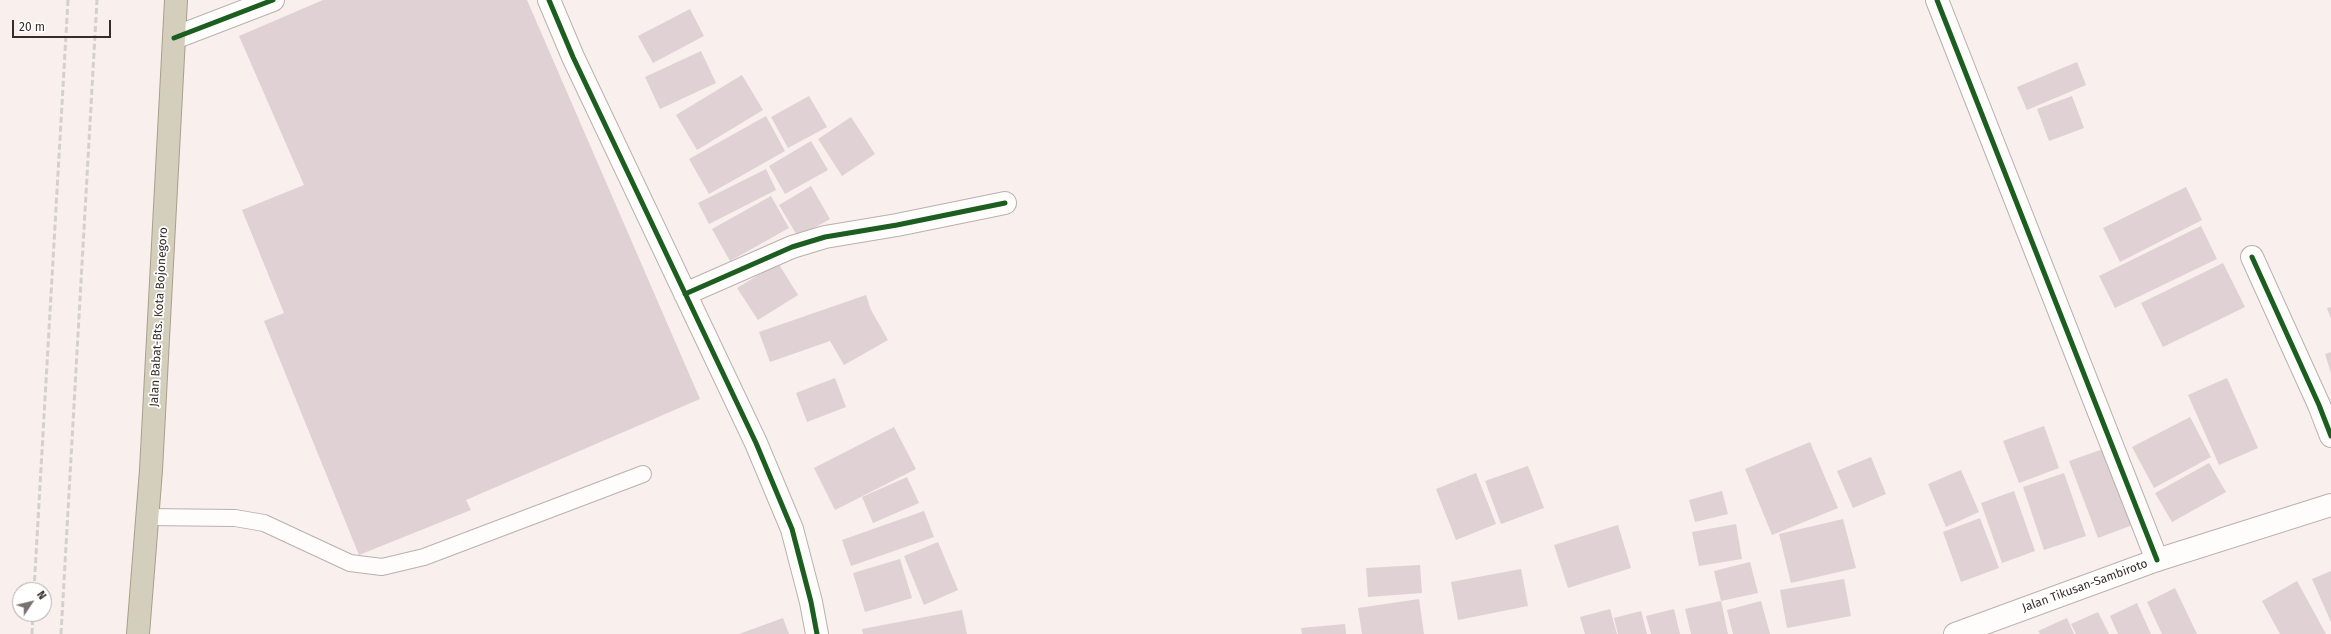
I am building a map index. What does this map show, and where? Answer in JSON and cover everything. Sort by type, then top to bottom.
[{"type":"highway","name":"Jalan Babat-Bts. Kota Bojonegoro","points":[[138,634],[147,517],[176,0]]},
{"type":"street","points":[[174,38],[273,0]]},
{"type":"street","points":[[549,0],[573,57],[756,443],[792,529],[811,602],[817,634]]},
{"type":"street","points":[[1937,0],[2157,560]]},
{"type":"street","points":[[685,294],[792,247],[825,237],[897,225],[1005,203]]},
{"type":"street","points":[[2252,257],[2319,405],[2331,436]]},
{"type":"street","name":"Jalan Tikusan-Sambiroto","points":[[1955,634],[2157,560],[2331,505]]},
{"type":"lane","points":[[147,517],[235,518],[264,523],[350,563],[382,567],[424,556],[643,474]]},
{"type":"building","points":[[323,0],[527,0],[700,399],[466,500],[471,510],[359,555],[264,321],[284,313],[242,210],[304,185],[239,36]]},
{"type":"building","points":[[690,9],[704,36],[653,63],[638,36]]},
{"type":"building","points":[[701,51],[716,83],[660,109],[645,77]]},
{"type":"building","points":[[2077,62],[2086,85],[2027,110],[2017,87]]},
{"type":"building","points":[[742,75],[763,110],[697,150],[676,115]]},
{"type":"building","points":[[809,96],[827,127],[788,148],[771,117]]},
{"type":"building","points":[[2072,96],[2084,128],[2049,141],[2037,109]]},
{"type":"building","points":[[766,116],[785,151],[709,194],[689,159]]},
{"type":"building","points":[[851,117],[875,154],[842,176],[818,139]]},
{"type":"building","points":[[811,141],[828,170],[785,194],[769,166]]},
{"type":"building","points":[[766,169],[776,190],[709,224],[698,203]]},
{"type":"building","points":[[811,186],[830,219],[798,237],[779,205]]},
{"type":"building","points":[[2186,187],[2202,220],[2120,262],[2103,228]]},
{"type":"building","points":[[771,196],[789,228],[730,261],[712,229]]},
{"type":"building","points":[[2201,226],[2217,259],[2115,308],[2099,276]]},
{"type":"building","points":[[778,263],[798,295],[758,320],[737,288]]},
{"type":"building","points":[[2223,263],[2245,307],[2163,347],[2141,303]]},
{"type":"building","points":[[866,295],[871,310],[888,340],[844,365],[830,341],[770,362],[759,332]]},
{"type":"building","points":[[2331,307],[2331,319],[2327,308]]},
{"type":"building","points":[[2331,352],[2331,373],[2325,354]]},
{"type":"building","points":[[835,378],[846,407],[807,422],[796,393]]},
{"type":"building","points":[[2227,378],[2258,448],[2219,465],[2188,395]]},
{"type":"building","points":[[2190,417],[2211,457],[2154,488],[2132,447]]},
{"type":"building","points":[[2044,426],[2059,468],[2019,483],[2003,441]]},
{"type":"building","points":[[894,427],[916,469],[835,510],[814,468]]},
{"type":"building","points":[[1810,442],[1838,508],[1772,535],[1745,469]]},
{"type":"building","points":[[2106,448],[2135,524],[2098,538],[2069,461]]},
{"type":"building","points":[[1871,457],[1886,494],[1853,508],[1837,471]]},
{"type":"building","points":[[2209,463],[2226,492],[2172,522],[2155,493]]},
{"type":"building","points":[[1528,466],[1544,508],[1501,524],[1485,481]]},
{"type":"building","points":[[1961,470],[1979,512],[1946,527],[1928,484]]},
{"type":"building","points":[[1476,473],[1496,524],[1456,540],[1436,489]]},
{"type":"building","points":[[2064,473],[2086,536],[2044,550],[2023,487]]},
{"type":"building","points":[[907,477],[919,503],[873,523],[862,497]]},
{"type":"building","points":[[1722,491],[1728,514],[1695,522],[1689,500]]},
{"type":"building","points":[[2014,491],[2035,551],[2002,563],[1981,503]]},
{"type":"building","points":[[924,511],[934,537],[851,566],[842,540]]},
{"type":"building","points":[[1980,518],[1999,568],[1961,582],[1943,532]]},
{"type":"building","points":[[1843,519],[1856,568],[1791,583],[1779,534]]},
{"type":"building","points":[[1736,524],[1742,559],[1699,566],[1692,532]]},
{"type":"building","points":[[1618,525],[1631,568],[1568,588],[1554,545]]},
{"type":"building","points":[[938,542],[958,590],[924,605],[904,556]]},
{"type":"building","points":[[900,559],[912,598],[865,612],[853,573]]},
{"type":"building","points":[[1750,562],[1758,593],[1721,601],[1714,571]]},
{"type":"building","points":[[1420,565],[1422,593],[1368,597],[1366,568]]},
{"type":"building","points":[[1521,569],[1528,606],[1458,620],[1451,582]]},
{"type":"building","points":[[2331,571],[2331,622],[2312,579]]},
{"type":"building","points":[[1844,579],[1851,616],[1787,628],[1780,590]]},
{"type":"building","points":[[2297,581],[2326,634],[2280,634],[2262,601]]},
{"type":"building","points":[[2175,588],[2197,634],[2162,634],[2147,602]]},
{"type":"building","points":[[1419,599],[1424,634],[1362,634],[1358,608]]},
{"type":"building","points":[[1721,601],[1728,634],[1691,634],[1685,609]]},
{"type":"building","points":[[1761,601],[1770,634],[1733,634],[1727,610]]},
{"type":"building","points":[[2137,603],[2151,634],[2118,634],[2110,616]]},
{"type":"building","points":[[1610,609],[1617,634],[1585,634],[1580,617]]},
{"type":"building","points":[[1674,609],[1680,634],[1651,634],[1646,616]]},
{"type":"building","points":[[962,610],[967,634],[863,634],[862,629]]},
{"type":"building","points":[[1641,611],[1647,634],[1618,634],[1614,618]]},
{"type":"building","points":[[2098,612],[2109,634],[2076,634],[2071,624]]},
{"type":"building","points":[[783,618],[789,634],[739,634]]},
{"type":"building","points":[[2067,618],[2074,634],[2040,634],[2038,631]]},
{"type":"building","points":[[1345,624],[1346,634],[1302,634],[1301,628]]},
{"type":"railway","points":[[34,582],[68,0]]},
{"type":"railway","points":[[61,634],[97,0]]},
{"type":"railway","points":[[32,634],[33,622]]},
{"type":"cycle path","points":[[174,38],[273,0]]},
{"type":"cycle path","points":[[549,0],[573,57],[756,443],[792,529],[811,602],[817,634]]},
{"type":"cycle path","points":[[1937,0],[2157,560]]},
{"type":"cycle path","points":[[685,294],[792,247],[825,237],[897,225],[1005,203]]},
{"type":"cycle path","points":[[2252,257],[2319,405],[2331,436]]}]
